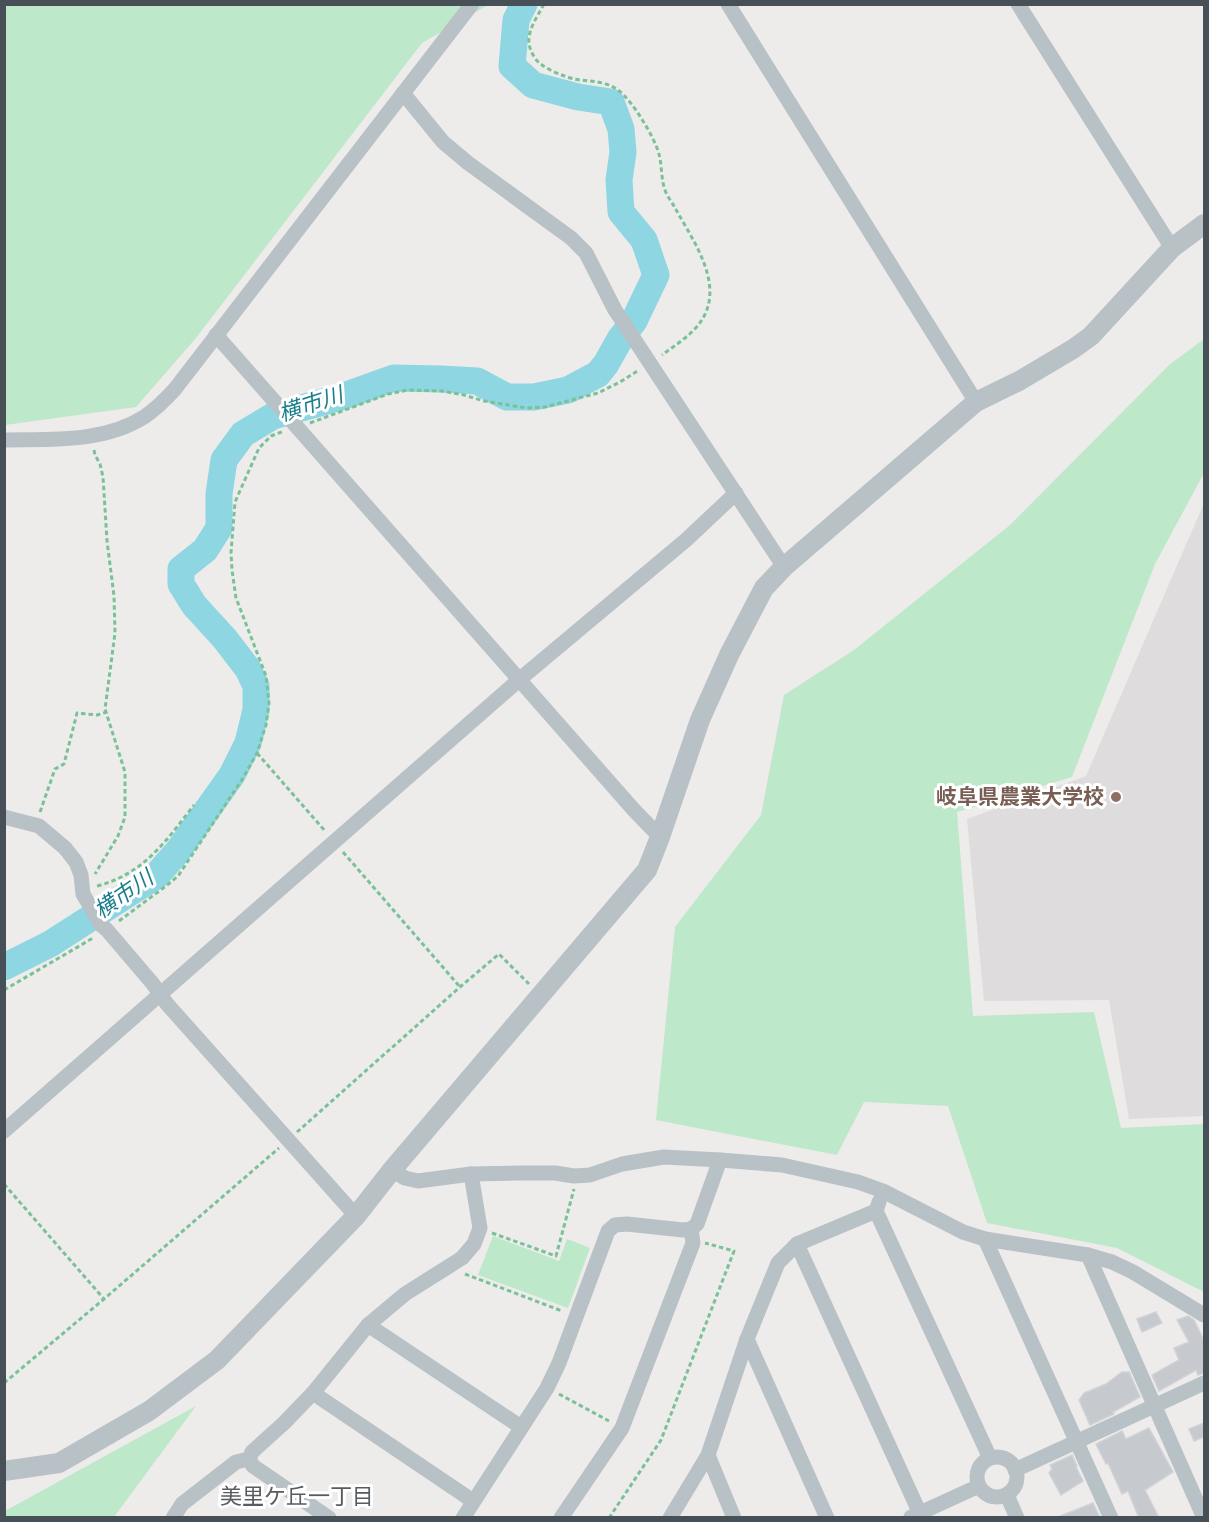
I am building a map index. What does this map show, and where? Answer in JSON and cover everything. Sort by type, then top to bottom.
[{"type":"street","points":[[4,440],[92,436],[121,428],[144,417],[160,405],[175,389],[472,4]]},
{"type":"street","points":[[728,4],[976,402]]},
{"type":"street","points":[[1018,4],[1172,248]]},
{"type":"street","points":[[403,93],[451,149],[571,238],[586,253],[615,310],[784,567]]},
{"type":"street","points":[[4,1471],[59,1463],[149,1411],[216,1360],[356,1216],[392,1170],[647,870],[700,720],[729,654],[764,588],[784,567],[976,402],[1019,381],[1091,336],[1172,248],[1204,224]]},
{"type":"street","points":[[216,335],[660,837]]},
{"type":"street","points":[[4,1131],[520,679],[686,540],[736,493]]},
{"type":"street","points":[[4,817],[39,826],[65,848],[76,862],[84,890],[104,927],[159,994],[356,1216]]},
{"type":"street","points":[[392,1170],[405,1178],[418,1181],[471,1174],[590,1175],[622,1164],[664,1157],[782,1165],[858,1182],[883,1191],[963,1232],[985,1239],[1088,1255],[1112,1262],[1204,1315]]},
{"type":"street","points":[[561,1518],[622,1428],[720,1160]]},
{"type":"street","points":[[249,1459],[252,1452],[313,1393],[368,1325],[405,1294],[462,1258],[474,1244],[480,1228],[471,1174]]},
{"type":"street","points":[[883,1191],[876,1211],[990,1458]]},
{"type":"street","points":[[670,1518],[708,1455],[747,1340],[778,1263],[797,1244],[876,1211]]},
{"type":"street","points":[[462,1518],[547,1388],[559,1363],[608,1231],[615,1225],[627,1224],[683,1230],[692,1236]]},
{"type":"street","points":[[985,1239],[1111,1518]]},
{"type":"street","points":[[797,1244],[917,1516],[979,1486]]},
{"type":"street","points":[[1088,1255],[1204,1518]]},
{"type":"street","points":[[368,1325],[521,1427]]},
{"type":"street","points":[[747,1340],[827,1518]]},
{"type":"street","points":[[1015,1470],[1204,1383]]},
{"type":"street","points":[[313,1393],[473,1501]]},
{"type":"street","points":[[708,1455],[734,1518]]},
{"type":"street","points":[[990,1458],[1002,1458],[1012,1464],[1015,1470],[1015,1485],[1007,1495],[995,1497],[983,1491],[979,1486],[977,1480],[980,1467],[990,1458]]},
{"type":"street","points":[[173,1518],[182,1504],[236,1462],[249,1459]]},
{"type":"street","points":[[249,1459],[253,1466],[329,1518]]},
{"type":"street","points":[[1007,1495],[1017,1518]]},
{"type":"path","points":[[4,990],[104,927],[178,876],[257,753],[266,725],[269,703],[266,676],[236,598],[231,553],[235,502],[259,448],[272,436],[388,394],[408,390],[442,391],[527,408],[545,407],[598,393],[650,364],[696,330],[703,319],[709,304],[710,290],[707,270],[665,190],[655,141],[627,99],[619,91],[607,84],[574,79],[543,66],[535,59],[531,52],[528,34],[544,4]]},
{"type":"path","points":[[84,890],[118,836],[125,817],[125,772],[105,709],[115,633],[114,596],[106,541],[103,477],[95,455],[92,436]]},
{"type":"path","points":[[35,825],[55,769],[64,764],[77,713],[97,715],[107,712]]},
{"type":"path","points":[[257,753],[460,987]]},
{"type":"path","points":[[84,890],[117,880],[143,864],[161,848],[194,805]]},
{"type":"path","points":[[4,1383],[289,1139],[500,954],[540,996]]},
{"type":"path","points":[[480,1228],[556,1256],[573,1194],[574,1176]]},
{"type":"path","points":[[4,1184],[104,1299]]},
{"type":"path","points":[[609,1518],[661,1440],[734,1251],[692,1236]]},
{"type":"path","points":[[447,1267],[575,1316]]},
{"type":"path","points":[[547,1388],[622,1428]]},
{"type":"shaded area","name":"岐阜県農業大学校","points":[[1204,503],[1204,1116],[1129,1119],[1109,1000],[984,1001],[967,819],[1086,776]]},
{"type":"green space","points":[[4,5],[488,5],[422,43],[196,338],[136,407],[5,425]]},
{"type":"green space","points":[[1204,339],[1204,473],[1155,564],[1072,777],[957,812],[973,1016],[1094,1012],[1121,1128],[1204,1124],[1204,1292],[1117,1248],[987,1223],[948,1106],[864,1102],[837,1155],[656,1120],[675,927],[761,815],[784,695],[854,650],[1010,525],[1169,365]]},
{"type":"green space","points":[[493,1236],[559,1261],[567,1239],[590,1248],[568,1308],[478,1275]]},
{"type":"green space","points":[[196,1406],[114,1517],[5,1517],[5,1511]]},
{"type":"building","points":[[1156,1312],[1162,1323],[1142,1332],[1137,1319]]},
{"type":"building","points":[[1188,1316],[1194,1320],[1204,1341],[1204,1373],[1198,1375],[1196,1370],[1159,1391],[1152,1375],[1179,1360],[1174,1348],[1189,1342],[1177,1320]]},
{"type":"building","points":[[1122,1372],[1129,1372],[1140,1397],[1113,1412],[1114,1414],[1090,1425],[1079,1400],[1084,1393],[1106,1384]]},
{"type":"building","points":[[1204,1423],[1204,1437],[1194,1441],[1189,1429]]},
{"type":"building","points":[[1149,1428],[1173,1472],[1145,1490],[1159,1518],[1139,1518],[1128,1491],[1122,1494],[1108,1463],[1106,1464],[1096,1444],[1122,1431],[1126,1439]]},
{"type":"building","points":[[1072,1455],[1083,1481],[1061,1495],[1049,1473],[1052,1469],[1050,1465]]},
{"type":"building","points":[[1093,1503],[1100,1518],[1058,1518],[1058,1517]]},
{"type":"waterway","name":"横市川","points":[[4,967],[50,944],[156,876],[178,851],[232,775],[248,743],[256,710],[256,686],[248,669],[194,605],[181,584],[181,569],[205,550],[219,528],[219,494],[224,460],[243,434],[273,416],[341,397],[394,378],[477,381],[507,397],[534,397],[568,390],[598,374],[634,321],[656,275],[644,240],[621,212],[619,180],[623,152],[621,129],[611,102],[578,97],[533,85],[512,66],[516,20],[524,4]]},
{"type":"place","name":"岐阜県農業大学校","points":[[1116,797]]},
{"type":"district","name":"美里ケ丘一丁目","points":[[297,1497]]}]
